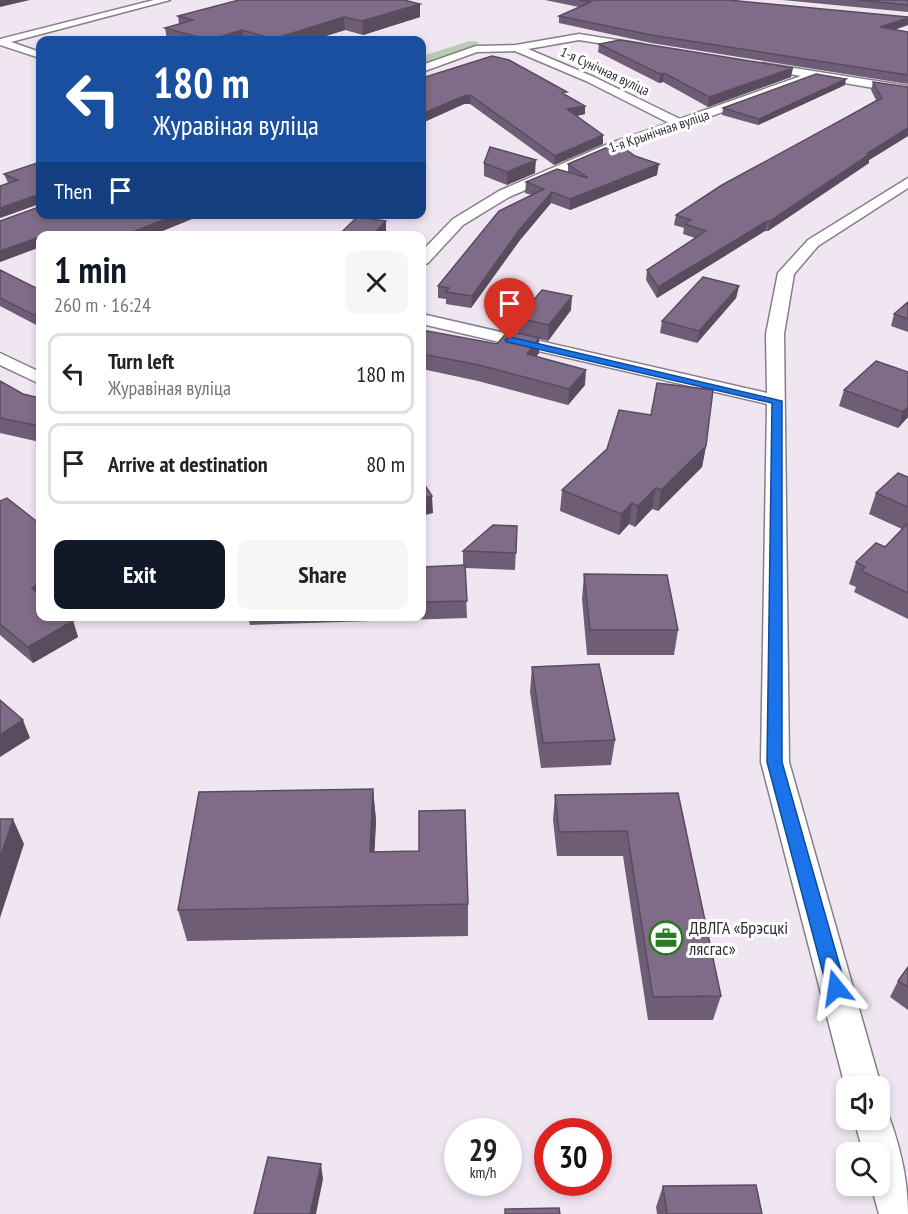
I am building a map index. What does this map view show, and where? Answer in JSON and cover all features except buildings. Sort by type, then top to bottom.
[{"type":"street","points":[[0,42],[165,0]]},
{"type":"street","points":[[426,68],[476,49],[516,48],[579,37],[658,49]]},
{"type":"street","points":[[0,42],[36,54]]},
{"type":"street","name":"1-я Сунічная вуліца","points":[[516,48],[590,79],[681,124]]},
{"type":"street","points":[[748,64],[908,90]]},
{"type":"street","name":"1-я Крынічная вуліца","points":[[426,256],[458,222],[488,201],[591,155],[815,75]]},
{"type":"street","points":[[860,1076],[775,762],[777,401],[775,334],[786,273],[813,243],[908,182]]},
{"type":"street","points":[[426,320],[777,401]]},
{"type":"street","points":[[0,358],[36,376]]},
{"type":"street","points":[[875,1130],[898,1214]]},
{"type":"green space","points":[[470,41],[480,42],[466,51],[426,64],[426,55]]},
{"type":"place","name":"ДВЛГА «Брэсцкі лясгас»","points":[[666,938]]},
{"type":"route","points":[[510,340],[777,401],[775,762],[836,988]]}]
